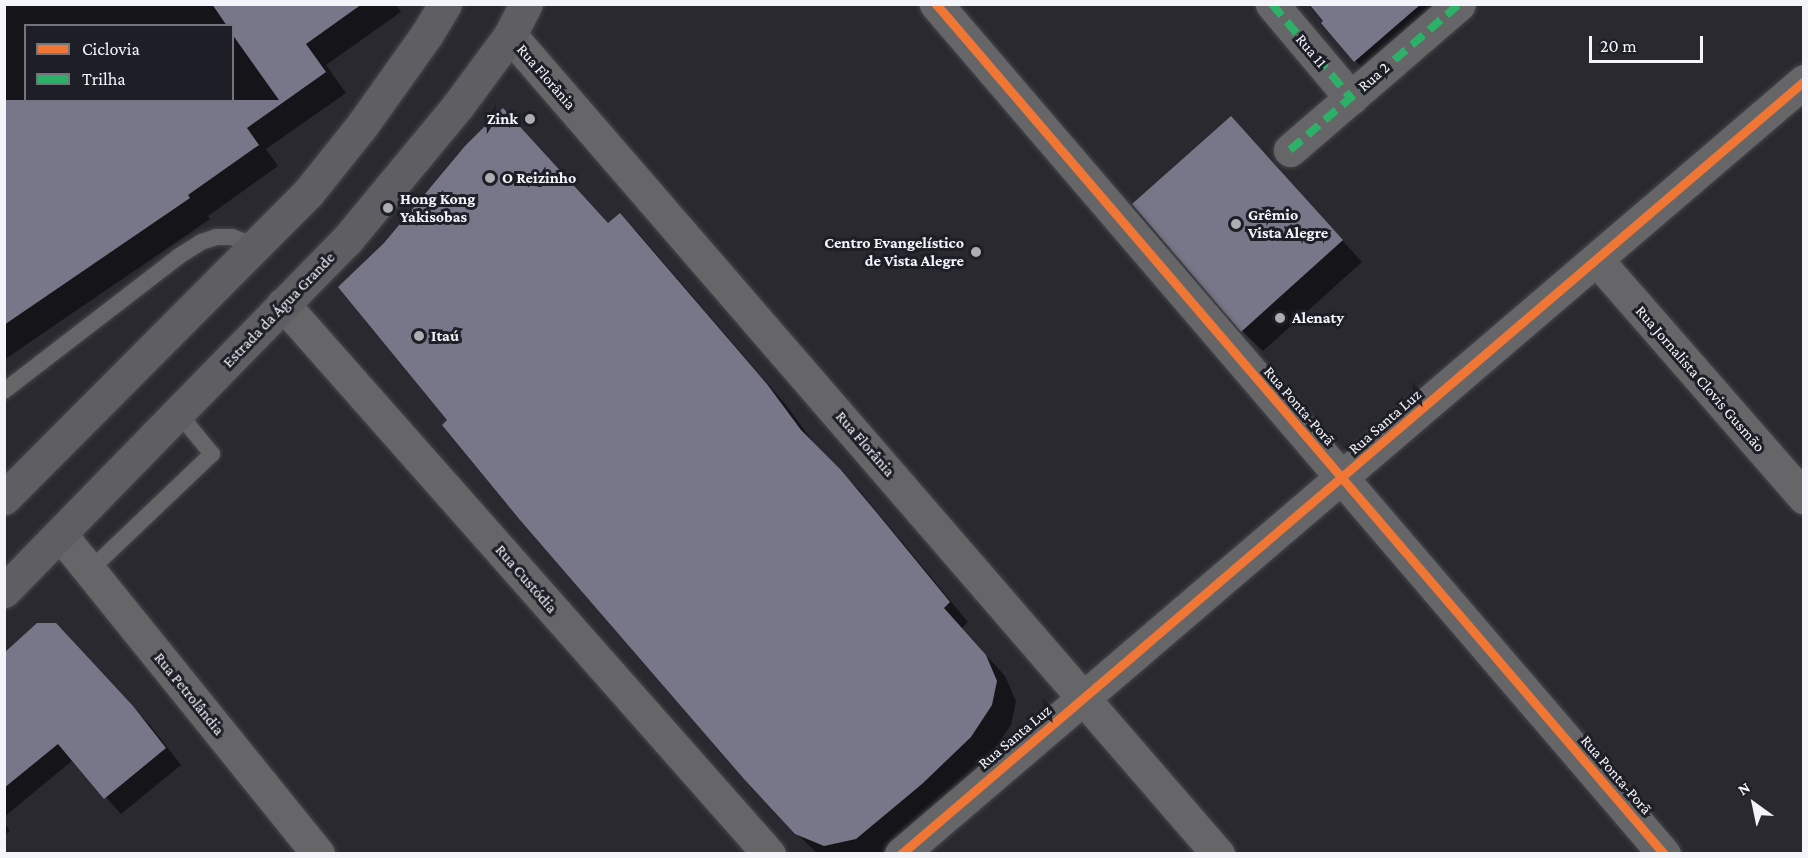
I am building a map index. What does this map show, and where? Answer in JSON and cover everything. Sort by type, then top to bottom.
[{"type":"main road","points":[[4,498],[256,246],[333,164],[427,34],[445,4]]},
{"type":"main road","name":"Estrada da Água Grande","points":[[4,591],[346,242],[457,107],[510,35],[526,4]]},
{"type":"street","name":"Rua Ponta-Porã","points":[[936,4],[1664,854]]},
{"type":"street","name":"Rua 11","points":[[1272,4],[1351,98]]},
{"type":"street","name":"Rua 2","points":[[1290,150],[1459,4]]},
{"type":"street","name":"Rua Florânia","points":[[510,35],[1218,854]]},
{"type":"street","name":"Rua Santa Luz","points":[[901,854],[1598,260],[1803,81]]},
{"type":"street","name":"Rua Jornalista Clovis Gusmão","points":[[1598,260],[1803,497]]},
{"type":"street","name":"Rua Custódia","points":[[283,304],[769,854]]},
{"type":"street","name":"Rua Petrolândia","points":[[60,534],[318,854]]},
{"type":"lane","points":[[4,391],[169,263],[201,242],[216,237],[232,237],[256,246]]},
{"type":"lane","points":[[89,571],[212,454],[179,414]]},
{"type":"building","points":[[212,4],[362,4],[306,44],[326,72],[247,128],[259,145],[188,195],[190,198],[4,325],[4,100],[24,100],[24,102],[234,102],[234,100],[279,100],[234,37],[234,24],[226,24]]},
{"type":"building","points":[[1309,4],[1421,4],[1354,62],[1321,23],[1323,21]]},
{"type":"building","points":[[503,108],[608,223],[620,213],[767,384],[801,430],[840,469],[877,513],[950,602],[944,608],[986,655],[997,681],[992,705],[971,737],[922,784],[856,839],[824,846],[795,834],[744,779],[520,520],[442,425],[447,420],[338,287],[384,243],[465,146]]},
{"type":"building","name":"Grêmio Vista Alegre","points":[[1231,116],[1343,240],[1241,332],[1132,204]]},
{"type":"building","points":[[37,623],[56,623],[133,706],[166,748],[104,799],[58,744],[4,788],[4,653]]},
{"type":"marked path","points":[[1272,4],[1351,98]]},
{"type":"marked path","points":[[1290,150],[1459,4]]},
{"type":"cycle path","points":[[936,4],[1664,854]]},
{"type":"cycle path","points":[[901,854],[1804,81]]},
{"type":"place","name":"Zink","points":[[530,119]]},
{"type":"place","name":"O Reizinho","points":[[490,178]]},
{"type":"place","name":"Hong Kong Yakisobas","points":[[388,208]]},
{"type":"place","name":"Grêmio Vista Alegre","points":[[1236,224]]},
{"type":"place","name":"Centro Evangelístico de Vista Alegre","points":[[976,252]]},
{"type":"place","name":"Alenaty","points":[[1280,318]]},
{"type":"place","name":"Itaú","points":[[419,336]]}]
